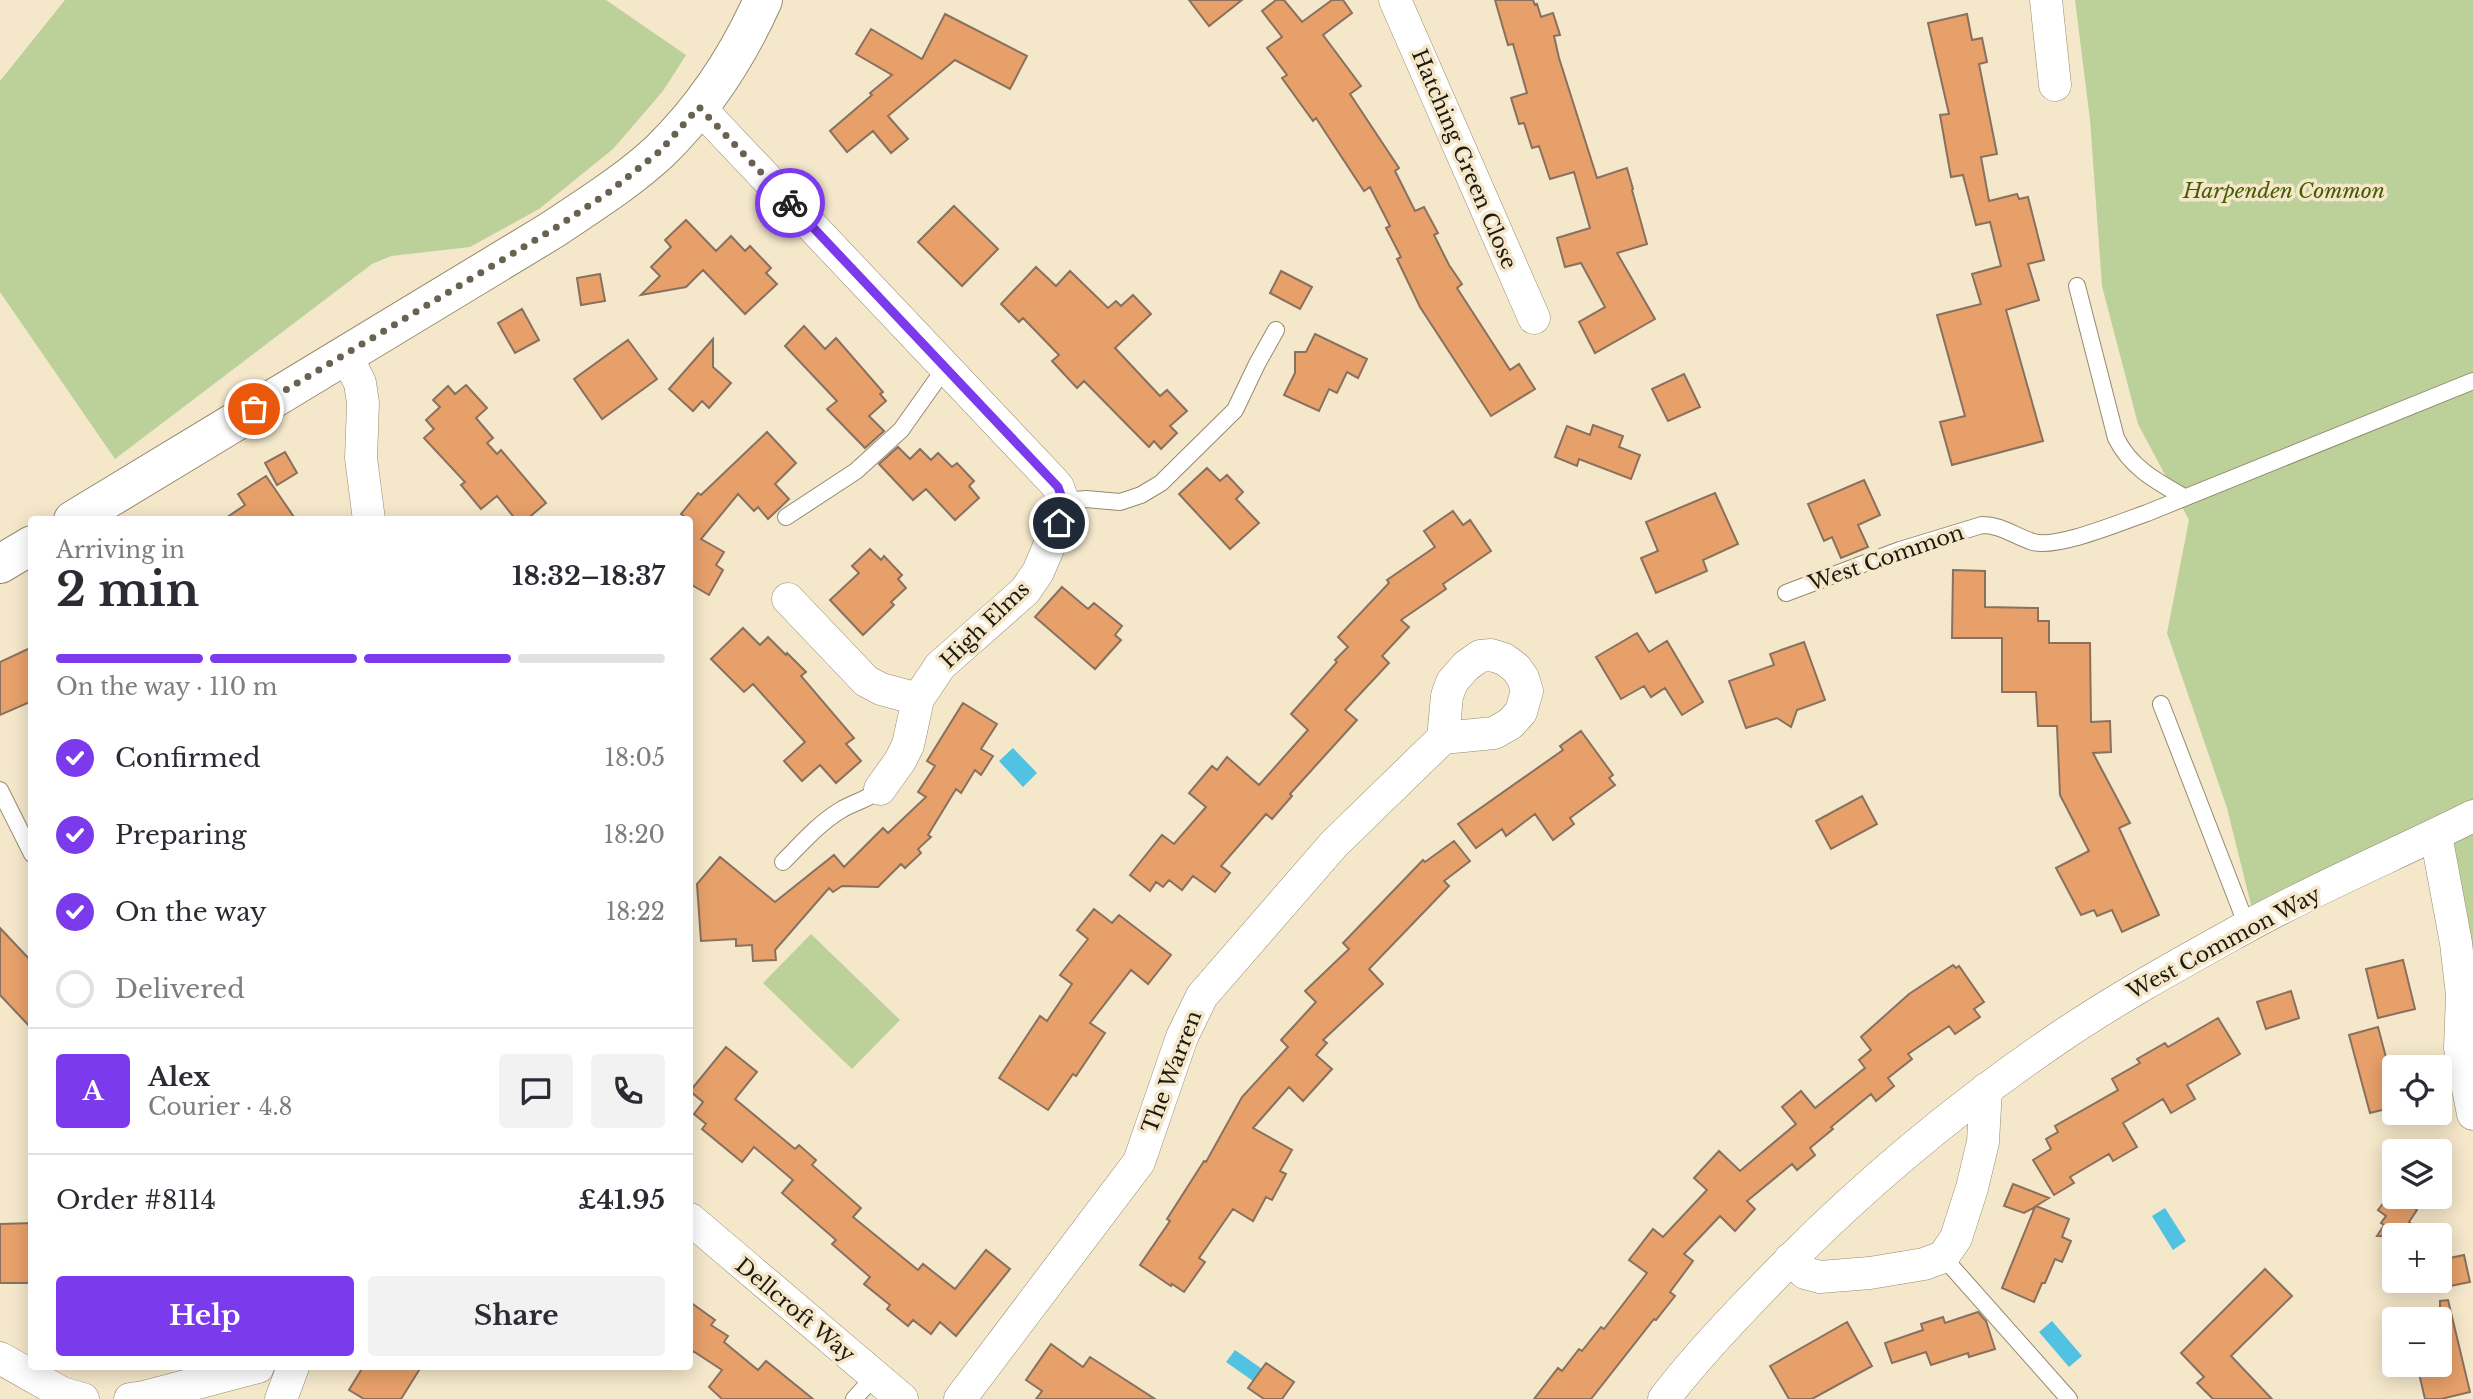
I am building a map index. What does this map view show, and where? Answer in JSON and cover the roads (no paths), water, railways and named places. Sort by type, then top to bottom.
[{"type":"main road","points":[[80,516],[552,230],[609,192],[660,151],[699,107],[729,66],[762,0]]},
{"type":"main road","points":[[0,564],[28,547]]},
{"type":"street","name":"Hatching Green Close","points":[[1395,0],[1534,318]]},
{"type":"street","points":[[2046,0],[2055,85]]},
{"type":"street","points":[[699,107],[1058,487],[1063,501]]},
{"type":"street","points":[[345,353],[360,383],[361,458],[368,516]]},
{"type":"street","name":"High Elms","points":[[880,789],[908,745],[918,699],[940,666],[1026,591],[1049,550],[1059,523],[1063,501]]},
{"type":"street","points":[[788,599],[866,681],[881,689],[918,699]]},
{"type":"street","name":"The Warren","points":[[960,1399],[1139,1161],[1182,1037],[1202,996],[1335,844],[1443,737]]},
{"type":"street","name":"West Common Way","points":[[1664,1399],[1693,1362],[1790,1259],[1882,1174],[1986,1089],[2058,1038],[2129,993],[2247,926],[2473,816]]},
{"type":"street","points":[[2436,835],[2456,943],[2462,995],[2460,1048],[2473,1114]]},
{"type":"street","points":[[1790,1259],[1805,1273],[1820,1277],[1924,1265],[1943,1257],[1956,1238],[1972,1188],[1983,1142],[1986,1089]]},
{"type":"street","name":"Dellcroft Way","points":[[693,1222],[864,1388],[902,1399]]},
{"type":"street","points":[[0,1358],[62,1393],[83,1399]]},
{"type":"street","points":[[130,1399],[247,1370]]},
{"type":"street","points":[[281,1399],[288,1370]]},
{"type":"lane","points":[[2077,286],[2116,438],[2125,455],[2145,474],[2184,497]]},
{"type":"lane","points":[[1063,501],[1086,499],[1120,502],[1141,495],[1161,483],[1235,410],[1276,330]]},
{"type":"lane","points":[[786,517],[856,471],[901,430],[945,368]]},
{"type":"lane","name":"West Common","points":[[1786,593],[1900,550],[1982,525],[1993,525],[2032,542],[2048,544],[2109,526],[2473,381]]},
{"type":"lane","points":[[2161,704],[2247,926]]},
{"type":"lane","points":[[783,862],[823,823],[842,809],[871,798],[880,789]]},
{"type":"lane","points":[[0,790],[28,845]]},
{"type":"lane","points":[[1943,1257],[2069,1399]]},
{"type":"water","points":[[1013,748],[1037,773],[1023,787],[999,761]]},
{"type":"water","points":[[2165,1208],[2186,1241],[2173,1250],[2152,1216]]},
{"type":"water","points":[[2052,1321],[2082,1356],[2069,1367],[2039,1332]]},
{"type":"water","points":[[1235,1350],[1262,1369],[1253,1381],[1226,1362]]},
{"type":"park label","name":"Harpenden Common","points":[[2284,191]]}]
